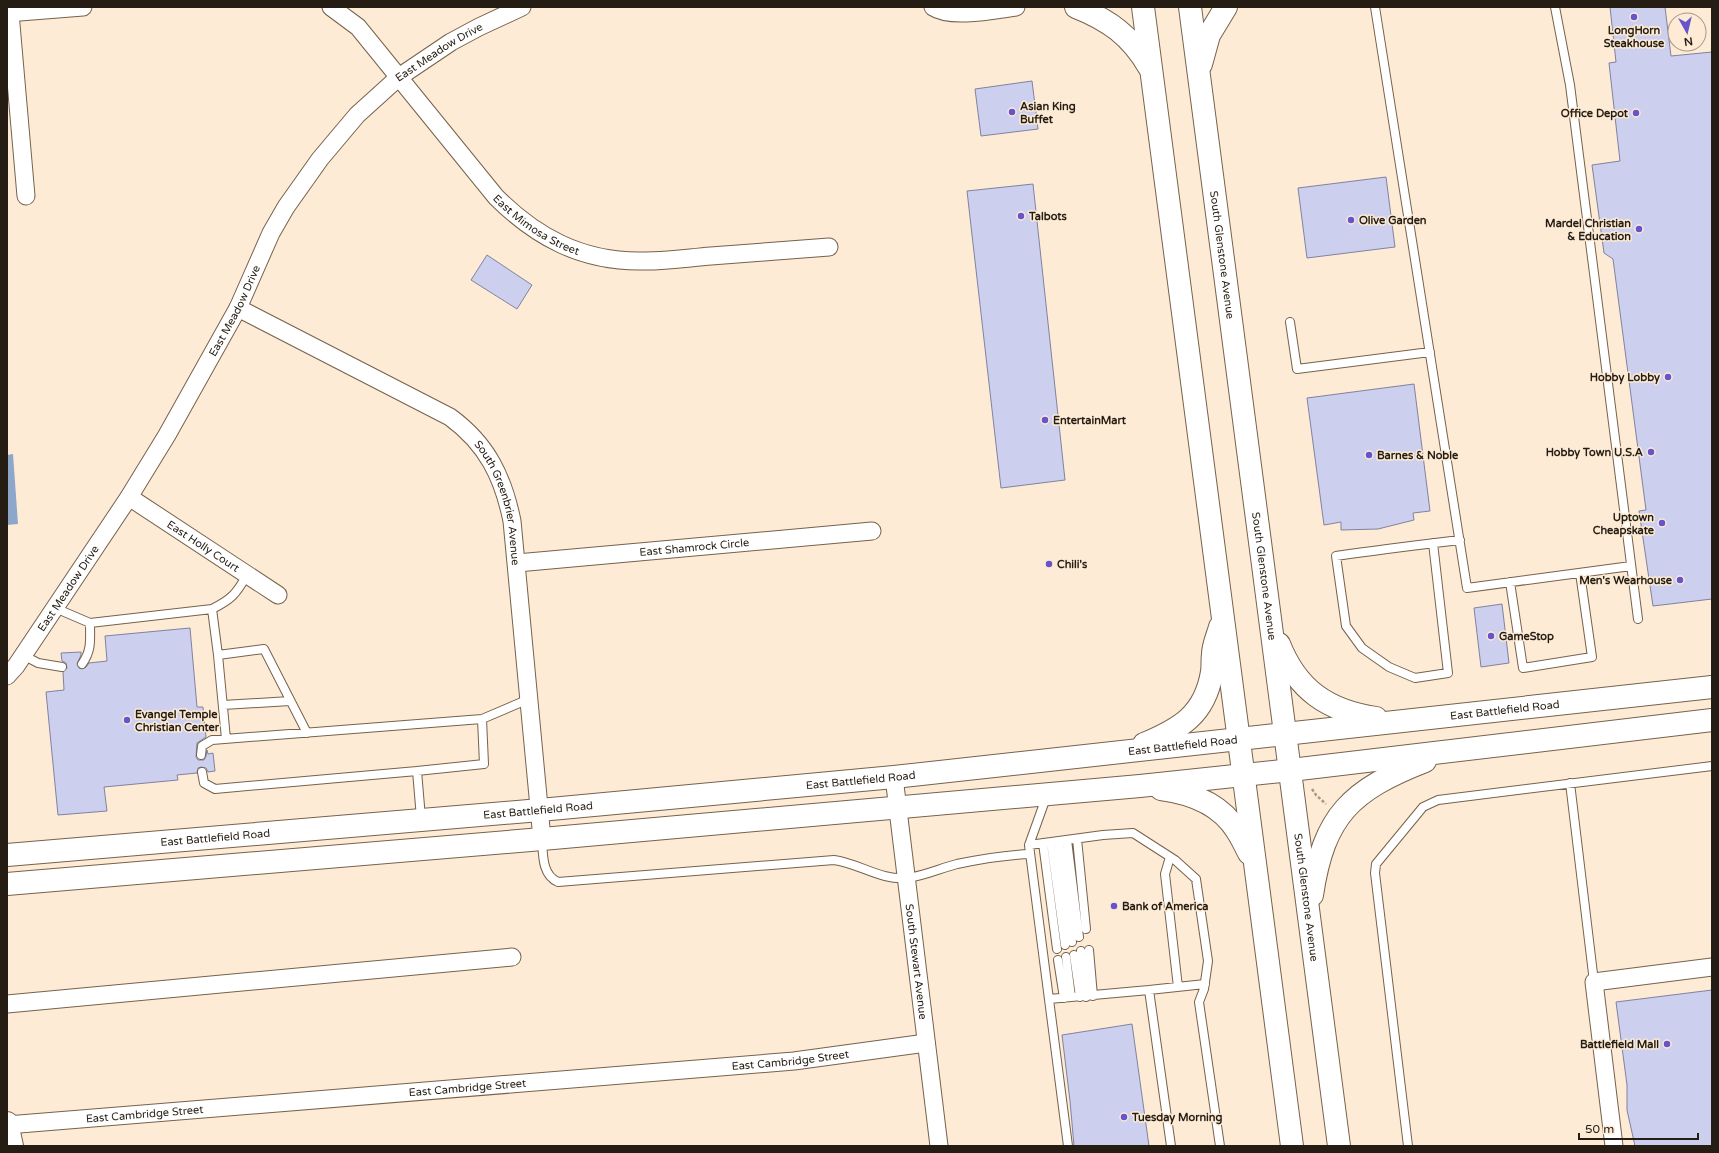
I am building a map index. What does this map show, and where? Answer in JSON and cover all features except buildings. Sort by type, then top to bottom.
[{"type":"main road","points":[[1076,7],[1103,20],[1131,40],[1141,53],[1151,71]]},
{"type":"main road","points":[[1143,7],[1292,1146]]},
{"type":"main road","name":"South Glenstone Avenue","points":[[1190,7],[1339,1146]]},
{"type":"main road","points":[[1198,75],[1209,34],[1226,7]]},
{"type":"main road","points":[[1126,752],[1168,734],[1189,719],[1200,705],[1212,672],[1213,652],[1223,616]]},
{"type":"main road","points":[[1270,621],[1286,662],[1298,680],[1315,695],[1331,706],[1350,712],[1401,721]]},
{"type":"main road","name":"East Battlefield Road","points":[[7,855],[540,810],[894,777],[1712,687]]},
{"type":"main road","points":[[7,884],[1048,795],[1291,770],[1712,720]]},
{"type":"main road","points":[[1309,916],[1315,877],[1322,849],[1340,814],[1360,794],[1380,780],[1451,751]]},
{"type":"main road","points":[[1140,786],[1184,794],[1214,806],[1228,818],[1238,831],[1255,863]]},
{"type":"main road","points":[[7,1125],[12,1146]]},
{"type":"street","points":[[26,196],[8,13],[83,7]]},
{"type":"street","name":"East Mimosa Street","points":[[331,7],[358,27],[496,197],[509,210],[536,231],[569,248],[603,258],[638,262],[829,247]]},
{"type":"street","name":"East Meadow Drive","points":[[7,676],[23,655],[129,497],[167,435],[238,308],[271,233],[302,183],[338,137],[399,77],[451,42],[522,7]]},
{"type":"street","points":[[935,8],[954,14],[1016,7]]},
{"type":"street","name":"South Greenbrier Avenue","points":[[238,308],[439,410],[471,434],[484,451],[502,483],[507,497],[512,522],[542,839]]},
{"type":"street","name":"East Holly Court","points":[[129,497],[278,595]]},
{"type":"street","name":"East Shamrock Circle","points":[[517,563],[872,531]]},
{"type":"street","name":"South Stewart Avenue","points":[[894,777],[940,1146]]},
{"type":"street","points":[[7,1004],[512,957]]},
{"type":"street","points":[[1614,1146],[1594,982],[1712,967]]},
{"type":"street","name":"East Cambridge Street","points":[[7,1125],[794,1062],[926,1043]]},
{"type":"lane","points":[[1375,7],[1467,588],[1631,566]]},
{"type":"lane","points":[[1555,7],[1570,85],[1638,619]]},
{"type":"lane","points":[[1290,322],[1297,369],[1430,352]]},
{"type":"lane","points":[[1433,543],[1448,672],[1415,678],[1389,667],[1362,648],[1346,626],[1336,556],[1433,543],[1460,540]]},
{"type":"lane","points":[[1510,582],[1523,668],[1592,657],[1580,573]]},
{"type":"lane","points":[[55,608],[90,623],[212,609],[226,602],[236,594],[247,575]]},
{"type":"lane","points":[[212,609],[226,739]]},
{"type":"lane","points":[[82,664],[90,649],[90,623]]},
{"type":"lane","points":[[218,655],[264,649],[307,733]]},
{"type":"lane","points":[[23,655],[38,663],[62,667]]},
{"type":"lane","points":[[201,755],[202,746],[212,740],[482,719],[529,699]]},
{"type":"lane","points":[[223,705],[290,700]]},
{"type":"lane","points":[[202,772],[204,783],[215,789],[484,764],[482,719]]},
{"type":"lane","points":[[1408,1146],[1375,873],[1376,864],[1423,807],[1438,800],[1712,766]]},
{"type":"lane","points":[[418,771],[421,820]]},
{"type":"lane","points":[[1570,783],[1594,982]]},
{"type":"lane","points":[[1048,795],[1029,845],[1068,1146]]},
{"type":"lane","points":[[1029,845],[1103,835],[1133,833],[1170,856],[1196,879],[1208,961],[1205,984],[1199,1002],[1220,1146]]},
{"type":"lane","points":[[542,839],[545,866],[548,875],[552,880],[558,882],[834,860],[843,861],[885,876],[906,878],[958,864],[1007,855],[1030,854]]},
{"type":"lane","points":[[1077,839],[1086,929]]},
{"type":"lane","points":[[1055,841],[1068,943],[1055,841]]},
{"type":"lane","points":[[1170,856],[1165,874],[1178,987]]},
{"type":"lane","points":[[1074,955],[1079,997]]},
{"type":"lane","points":[[1074,955],[1079,997]]},
{"type":"lane","points":[[1074,955],[1079,997]]},
{"type":"lane","points":[[1049,999],[1205,984]]},
{"type":"lane","points":[[1149,990],[1171,1146]]},
{"type":"path","points":[[1310,786],[1316,795],[1327,804]]},
{"type":"water","points":[[13,454],[18,524],[7,525],[7,455]]},
{"type":"place","name":"LongHorn Steakhouse","points":[[1634,17]]},
{"type":"place","name":"Asian King Buffet","points":[[1012,112]]},
{"type":"place","name":"Office Depot","points":[[1636,113]]},
{"type":"place","name":"Talbots","points":[[1021,216]]},
{"type":"place","name":"Olive Garden","points":[[1351,220]]},
{"type":"place","name":"Mardel Christian & Education","points":[[1639,229]]},
{"type":"place","name":"Hobby Lobby","points":[[1668,377]]},
{"type":"place","name":"EntertainMart","points":[[1045,420]]},
{"type":"place","name":"Hobby Town U.S.A","points":[[1651,452]]},
{"type":"place","name":"Barnes & Noble","points":[[1369,455]]},
{"type":"place","name":"Uptown Cheapskate","points":[[1662,523]]},
{"type":"place","name":"Chili's","points":[[1049,564]]},
{"type":"place","name":"Men's Wearhouse","points":[[1680,580]]},
{"type":"place","name":"GameStop","points":[[1491,636]]},
{"type":"place","name":"Evangel Temple Christian Center","points":[[127,720]]},
{"type":"place","name":"Bank of America","points":[[1114,906]]},
{"type":"place","name":"Battlefield Mall","points":[[1667,1044]]},
{"type":"place","name":"Tuesday Morning","points":[[1124,1117]]}]
